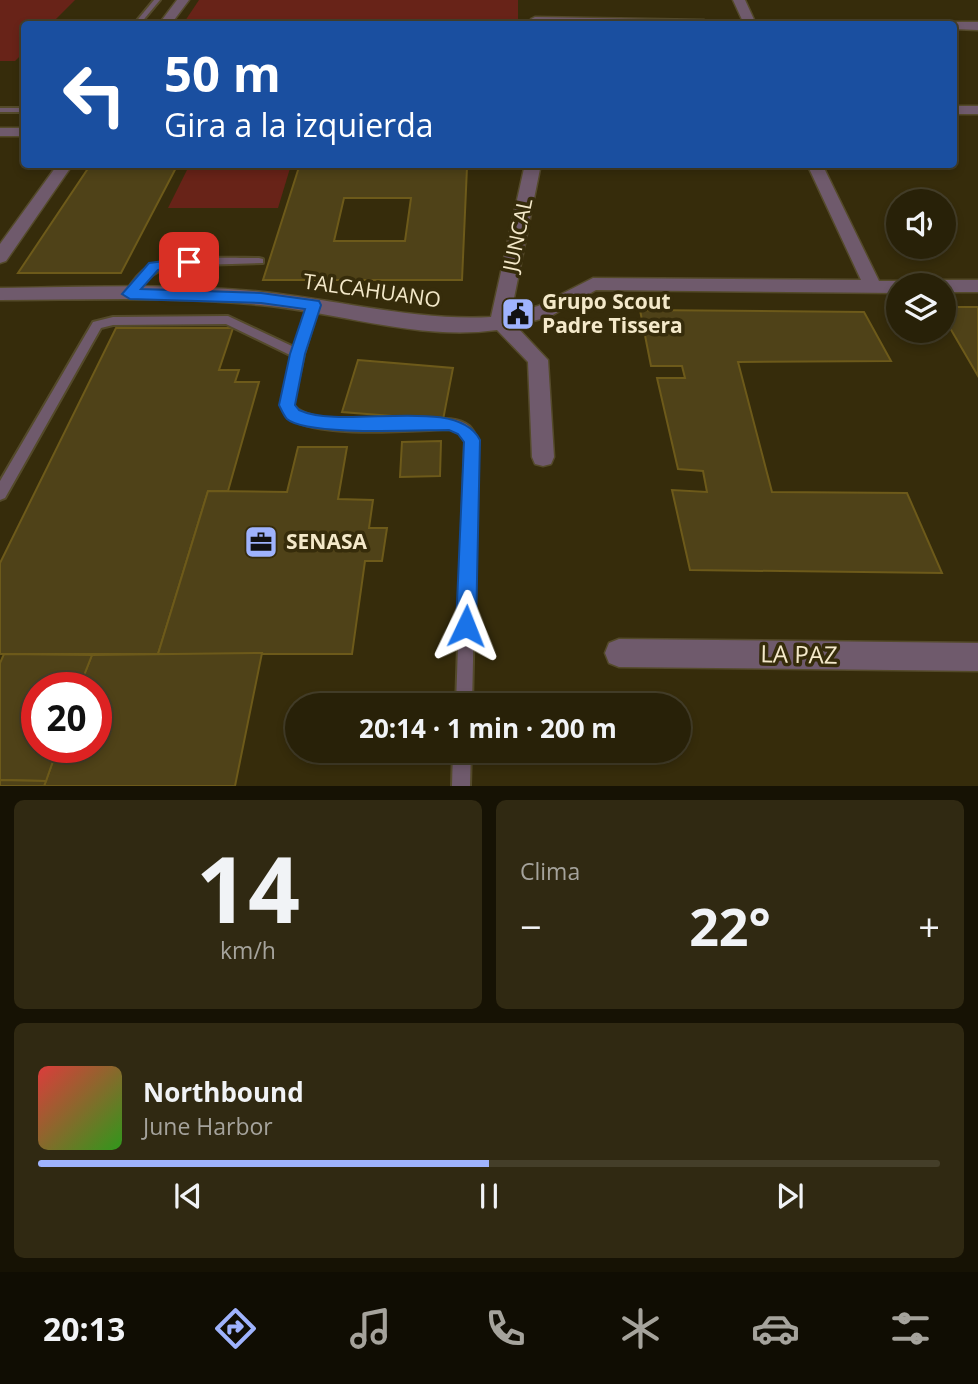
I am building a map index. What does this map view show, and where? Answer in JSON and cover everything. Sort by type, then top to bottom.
[{"type":"street","points":[[167,21],[183,0]]},
{"type":"street","points":[[739,0],[749,21]]},
{"type":"street","points":[[535,19],[603,21]]},
{"type":"street","points":[[957,26],[978,26]]},
{"type":"street","points":[[957,110],[978,110]]},
{"type":"street","points":[[0,132],[21,132]]},
{"type":"street","points":[[0,257],[63,168]]},
{"type":"street","name":"JUNCAL","points":[[500,321],[532,168]]},
{"type":"street","points":[[816,168],[873,287]]},
{"type":"street","name":"TALCAHUANO","points":[[0,294],[261,298],[395,320],[447,325],[526,318],[554,308],[593,284],[886,287]]},
{"type":"street","points":[[956,286],[978,286]]},
{"type":"street","points":[[500,321],[538,360],[543,457]]},
{"type":"street","name":"LA PAZ","points":[[619,653],[978,657]]},
{"type":"lane","points":[[140,21],[157,0]]},
{"type":"lane","points":[[0,110],[21,110]]},
{"type":"lane","points":[[130,294],[153,266],[166,263],[259,261]]},
{"type":"lane","points":[[314,305],[298,354],[287,405],[293,415],[304,420],[334,423],[450,424],[464,429],[472,440],[464,693]]},
{"type":"lane","points":[[0,494],[97,325],[113,321],[228,320],[298,354]]},
{"type":"lane","points":[[461,786],[462,763]]},
{"type":"shaded area","points":[[0,0],[75,0],[54,21],[21,21],[21,55],[15,61],[0,61]]},
{"type":"shaded area","points":[[199,0],[518,0],[518,21],[185,21]]},
{"type":"shaded area","points":[[188,168],[290,168],[278,208],[168,208]]},
{"type":"building","points":[[88,168],[176,168],[121,273],[18,273]]},
{"type":"building","points":[[299,168],[467,168],[462,280],[263,280]],"holes":[[[344,198],[411,198],[405,241],[334,241]]]},
{"type":"building","points":[[956,307],[978,307],[978,376],[956,338]]},
{"type":"building","points":[[640,310],[864,312],[891,361],[738,362],[772,492],[907,493],[942,573],[690,570],[672,490],[707,492],[703,471],[678,469],[657,378],[685,378],[682,366],[651,366]]},
{"type":"building","points":[[116,328],[233,328],[219,370],[239,370],[235,382],[259,382],[228,491],[208,491],[158,654],[0,654],[0,563]]},
{"type":"building","points":[[358,360],[453,368],[443,420],[342,412]]},
{"type":"building","points":[[441,441],[440,476],[400,477],[402,442]]},
{"type":"building","points":[[298,447],[347,447],[338,499],[373,500],[369,528],[387,528],[382,561],[365,561],[352,654],[158,654],[208,491],[287,492]]},
{"type":"building","points":[[262,653],[235,786],[44,786],[52,763],[112,763],[112,672],[85,672],[92,655]]},
{"type":"building","points":[[4,654],[92,655],[85,672],[21,672],[21,763],[52,763],[46,781],[0,780],[0,663]]},
{"type":"building","points":[[0,780],[46,781],[44,786],[0,786]]},
{"type":"place","name":"Grupo Scout Padre Tissera","points":[[518,314]]},
{"type":"place","name":"SENASA","points":[[261,542]]},
{"type":"route","points":[[189,262],[153,266],[130,294],[261,298],[314,305],[298,354],[287,405],[293,415],[304,420],[334,423],[450,424],[464,429],[472,440],[466,626]]}]
